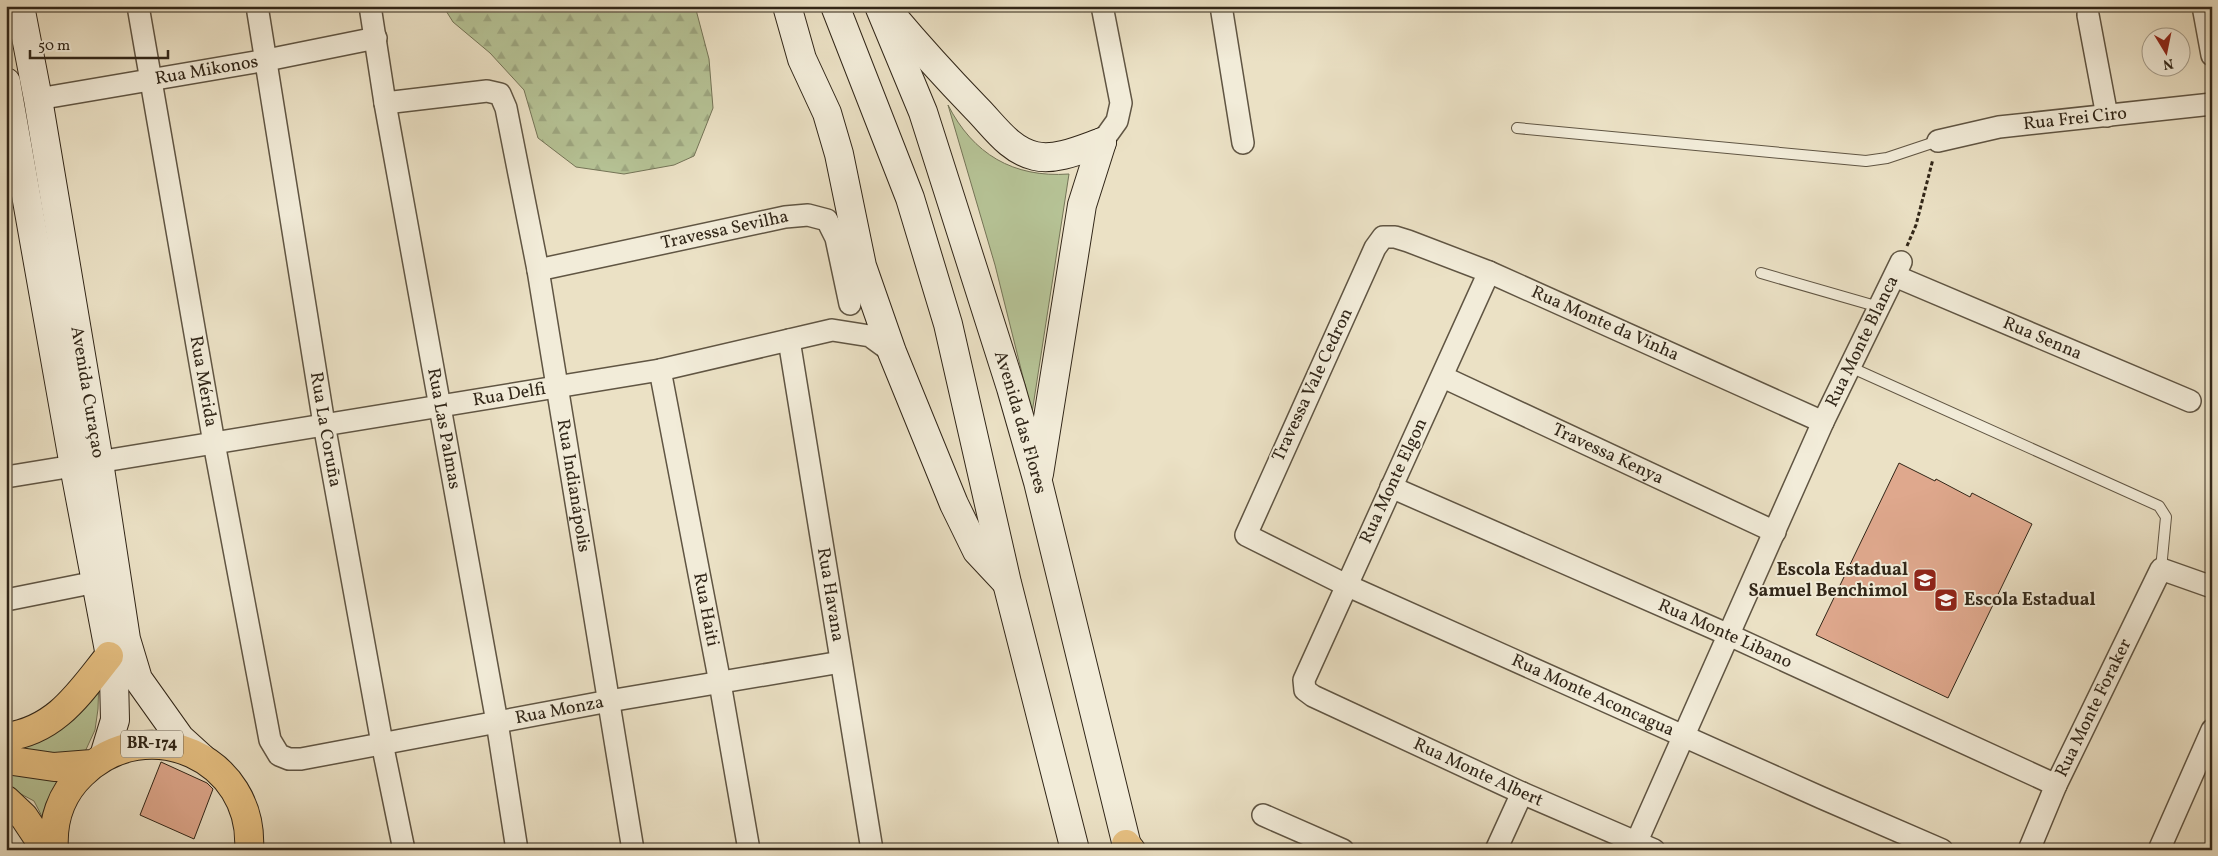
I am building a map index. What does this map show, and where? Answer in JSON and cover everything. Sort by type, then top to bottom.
[{"type":"main road","name":"Avenida Curaçao","points":[[20,6],[38,99],[87,464],[96,582],[114,676],[115,720],[98,760]]},
{"type":"main road","points":[[787,6],[802,59],[826,113],[839,154],[862,266],[892,352],[950,496],[977,552],[1007,583]]},
{"type":"main road","points":[[835,6],[910,198],[948,324],[1007,583],[1075,850]]},
{"type":"main road","name":"Avenida das Flores","points":[[879,6],[924,112],[1011,388],[1038,482],[1128,848]]},
{"type":"main road","points":[[884,6],[933,63],[1005,139],[1020,151],[1036,157],[1061,156],[1102,142]]},
{"type":"main road","name":"Avenida Curaçao","points":[[8,97],[126,639],[138,679],[180,738],[202,758]]},
{"type":"main road","points":[[1038,482],[1082,205],[1102,142]]},
{"type":"main road","points":[[6,737],[36,730],[57,717],[72,702],[109,656]]},
{"type":"main road","name":"BR-174","points":[[6,760],[54,767],[98,760],[128,747],[153,744],[179,748],[202,758],[221,772],[236,791],[246,813],[252,845]]},
{"type":"main road","name":"BR-174","points":[[54,850],[53,834],[59,807],[73,783],[98,760]]},
{"type":"main road","points":[[6,800],[24,817],[46,850]]},
{"type":"street","name":"Rua Mérida","points":[[138,6],[214,443],[270,740],[279,755]]},
{"type":"street","name":"Rua La Coruña","points":[[257,6],[324,424],[382,743],[404,850]]},
{"type":"street","name":"Rua Las Palmas","points":[[370,6],[385,103],[497,722],[517,850]]},
{"type":"street","points":[[1102,6],[1121,103],[1117,120],[1102,142]]},
{"type":"street","points":[[1221,6],[1243,143]]},
{"type":"street","points":[[2203,6],[2212,55]]},
{"type":"street","points":[[2088,15],[2107,116]]},
{"type":"street","name":"Rua Mikonos","points":[[38,99],[150,78],[267,60],[376,38]]},
{"type":"street","name":"Rua Indianápolis","points":[[385,103],[487,91],[500,94],[506,108],[538,270],[633,850]]},
{"type":"street","name":"Rua Frei Ciro","points":[[1938,141],[1999,127],[2212,104]]},
{"type":"street","name":"Travessa Sevilha","points":[[538,270],[785,217],[808,215],[827,220],[836,238],[850,304]]},
{"type":"street","name":"Rua Monte da Vinha","points":[[1384,237],[1395,237],[1408,241],[1489,272],[1823,422]]},
{"type":"street","name":"Travessa Vale Cedron","points":[[1246,535],[1371,257],[1384,237]]},
{"type":"street","points":[[832,330],[850,304],[862,266]]},
{"type":"street","name":"Rua Monte Blanca","points":[[1641,847],[1683,734],[1730,635],[1823,422],[1898,269]]},
{"type":"street","name":"Rua Senna","points":[[1898,269],[2190,401]]},
{"type":"street","name":"Rua Monte Elgon","points":[[1305,690],[1304,680],[1489,272]]},
{"type":"street","name":"Rua Delfi","points":[[6,477],[660,370],[832,330],[870,336],[892,352]]},
{"type":"street","name":"Rua Havana","points":[[790,340],[872,850]]},
{"type":"street","name":"Rua Haiti","points":[[660,370],[720,683],[749,850]]},
{"type":"street","name":"Travessa Kenya","points":[[1443,377],[1775,532]]},
{"type":"street","name":"Rua Monte Libano","points":[[1391,487],[1730,635],[2056,785]]},
{"type":"street","name":"Rua Monte Aconcagua","points":[[1246,535],[1346,585],[1942,850]]},
{"type":"street","points":[[2161,569],[2206,581]]},
{"type":"street","name":"Rua Monte Foraker","points":[[2029,850],[2056,785],[2161,569]]},
{"type":"street","points":[[6,600],[96,582]]},
{"type":"street","name":"Rua Monza","points":[[279,755],[289,759],[301,759],[609,701],[841,662]]},
{"type":"street","name":"Rua Monte Albert","points":[[1305,690],[1313,696],[1641,847]]},
{"type":"street","points":[[2159,850],[2212,730]]},
{"type":"street","points":[[1496,850],[1522,793]]},
{"type":"street","points":[[1263,815],[1342,850]]},
{"type":"lane","points":[[1517,128],[1866,160],[1887,158],[1938,141]]},
{"type":"lane","points":[[1761,273],[1879,307]]},
{"type":"lane","points":[[1850,367],[2159,506],[2166,517],[2161,569]]},
{"type":"path","points":[[1916,225],[1938,141]]},
{"type":"green space","points":[[443,6],[695,6],[709,59],[713,108],[694,156],[674,165],[624,174],[576,167],[538,138],[524,90],[490,53],[453,22]]},
{"type":"green space","points":[[948,105],[970,137],[997,159],[1013,167],[1030,172],[1069,174],[1032,413],[995,265]]},
{"type":"green space","points":[[99,675],[95,730],[83,756],[48,759],[6,746]]},
{"type":"green space","points":[[6,766],[34,778],[74,775],[48,828],[34,801],[6,786]]},
{"type":"building","name":"Escola Estadual Samuel Benchimol","points":[[1899,463],[1935,481],[1936,479],[1970,497],[1972,493],[2032,524],[1948,698],[1816,635]]},
{"type":"building","points":[[161,762],[207,783],[213,789],[194,839],[140,815]]},
{"type":"place","name":"Escola Estadual Samuel Benchimol","points":[[1925,580]]},
{"type":"place","name":"Escola Estadual","points":[[1946,600]]}]
